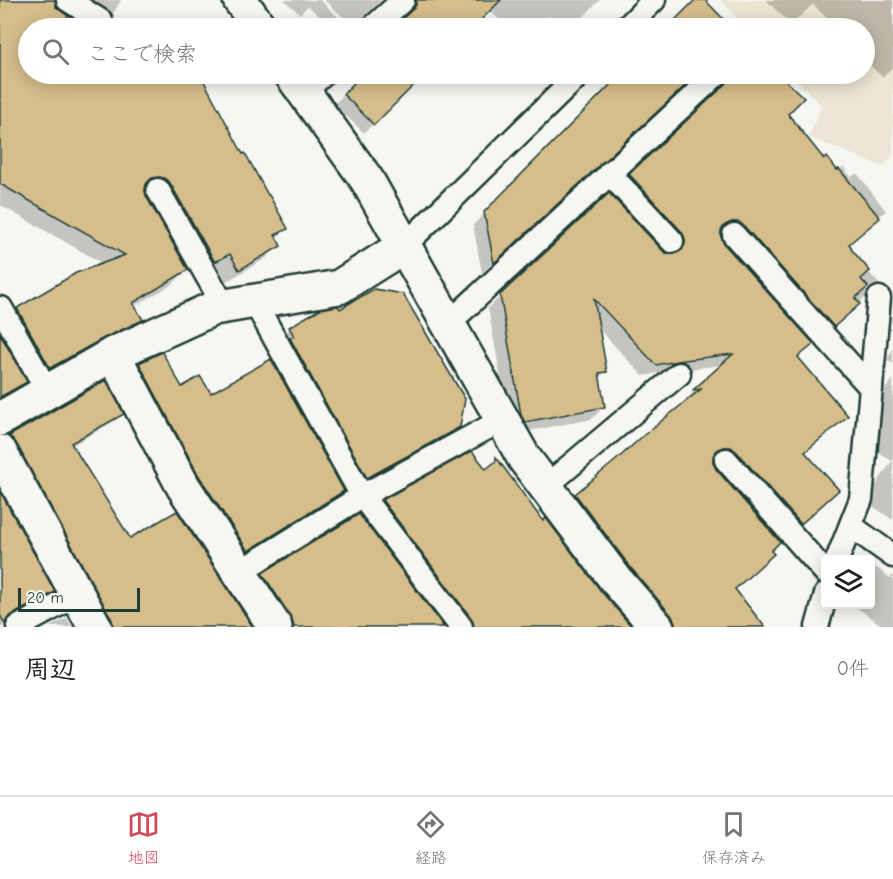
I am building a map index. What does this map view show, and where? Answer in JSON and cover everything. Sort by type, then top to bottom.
[{"type":"street","points":[[240,0],[253,18]]},
{"type":"street","points":[[309,84],[367,180],[524,458],[616,580],[657,627]]},
{"type":"street","points":[[0,419],[113,354],[214,308],[339,287],[404,246]]},
{"type":"street","points":[[113,354],[183,486],[275,627]]},
{"type":"street","points":[[0,452],[95,627]]},
{"type":"lane","points":[[68,0],[96,18]]},
{"type":"lane","points":[[383,18],[403,0]]},
{"type":"lane","points":[[636,18],[654,0]]},
{"type":"lane","points":[[404,246],[570,84]]},
{"type":"lane","points":[[448,324],[706,84]]},
{"type":"lane","points":[[609,173],[672,242]]},
{"type":"lane","points":[[158,190],[239,304],[362,496],[461,627]]},
{"type":"lane","points":[[734,235],[871,388]]},
{"type":"lane","points":[[839,555],[861,500],[871,388],[884,352],[879,298]]},
{"type":"lane","points":[[1,308],[48,392]]},
{"type":"lane","points":[[545,487],[679,374]]},
{"type":"lane","points":[[239,572],[362,496],[502,420]]},
{"type":"lane","points":[[726,460],[821,568]]},
{"type":"lane","points":[[850,526],[893,556]]},
{"type":"lane","points":[[18,627],[77,595]]},
{"type":"lane","points":[[817,627],[821,609]]},
{"type":"shaded area","points":[[720,0],[893,0],[893,155],[883,167],[808,137],[822,106],[801,84],[875,84],[875,18],[737,18]]},
{"type":"building","points":[[0,0],[55,0],[56,7],[68,16],[67,18],[18,18],[18,84],[205,84],[243,154],[245,153],[288,229],[275,235],[281,246],[239,270],[230,254],[215,262],[170,183],[164,178],[152,178],[146,184],[146,196],[188,270],[133,303],[143,320],[104,338],[50,368],[17,308],[76,273],[125,255],[0,184]]},
{"type":"building","points":[[416,0],[501,0],[483,18],[403,18],[416,5]]},
{"type":"building","points":[[695,0],[705,0],[722,18],[677,18]]},
{"type":"building","points":[[353,84],[415,84],[374,125],[343,94]]},
{"type":"building","points":[[611,84],[687,84],[494,263],[484,212]]},
{"type":"building","points":[[726,84],[789,84],[804,98],[788,114],[824,159],[827,157],[837,170],[839,169],[880,218],[849,244],[870,271],[861,279],[868,287],[855,298],[860,304],[834,327],[744,226],[739,222],[732,222],[721,230],[724,244],[814,344],[798,357],[848,416],[805,452],[839,490],[801,524],[731,447],[717,450],[713,456],[716,469],[780,542],[771,551],[774,554],[735,589],[765,627],[675,627],[671,615],[631,568],[575,494],[701,389],[693,390],[733,354],[656,365],[594,299],[607,372],[599,373],[605,407],[525,422],[521,415],[500,295],[609,193],[667,254],[674,254],[682,250],[685,244],[682,232],[629,174]]},
{"type":"building","points":[[374,289],[403,294],[465,399],[460,427],[367,478],[290,338],[294,336],[289,327],[320,309],[338,306],[340,309]]},
{"type":"building","points":[[0,334],[27,382],[0,397]]},
{"type":"building","points":[[162,352],[182,387],[200,376],[211,393],[271,359],[344,491],[248,551],[199,476],[139,363]]},
{"type":"building","points":[[106,380],[124,414],[71,443],[130,538],[177,511],[253,627],[114,627],[16,443],[9,436]]},
{"type":"building","points":[[472,451],[486,469],[496,461],[496,457],[543,521],[546,518],[601,591],[632,627],[474,627],[472,619],[382,500]]},
{"type":"building","points":[[0,491],[55,592],[12,615],[5,624],[0,615]]},
{"type":"building","points":[[359,514],[444,627],[294,627],[291,617],[262,573]]}]
